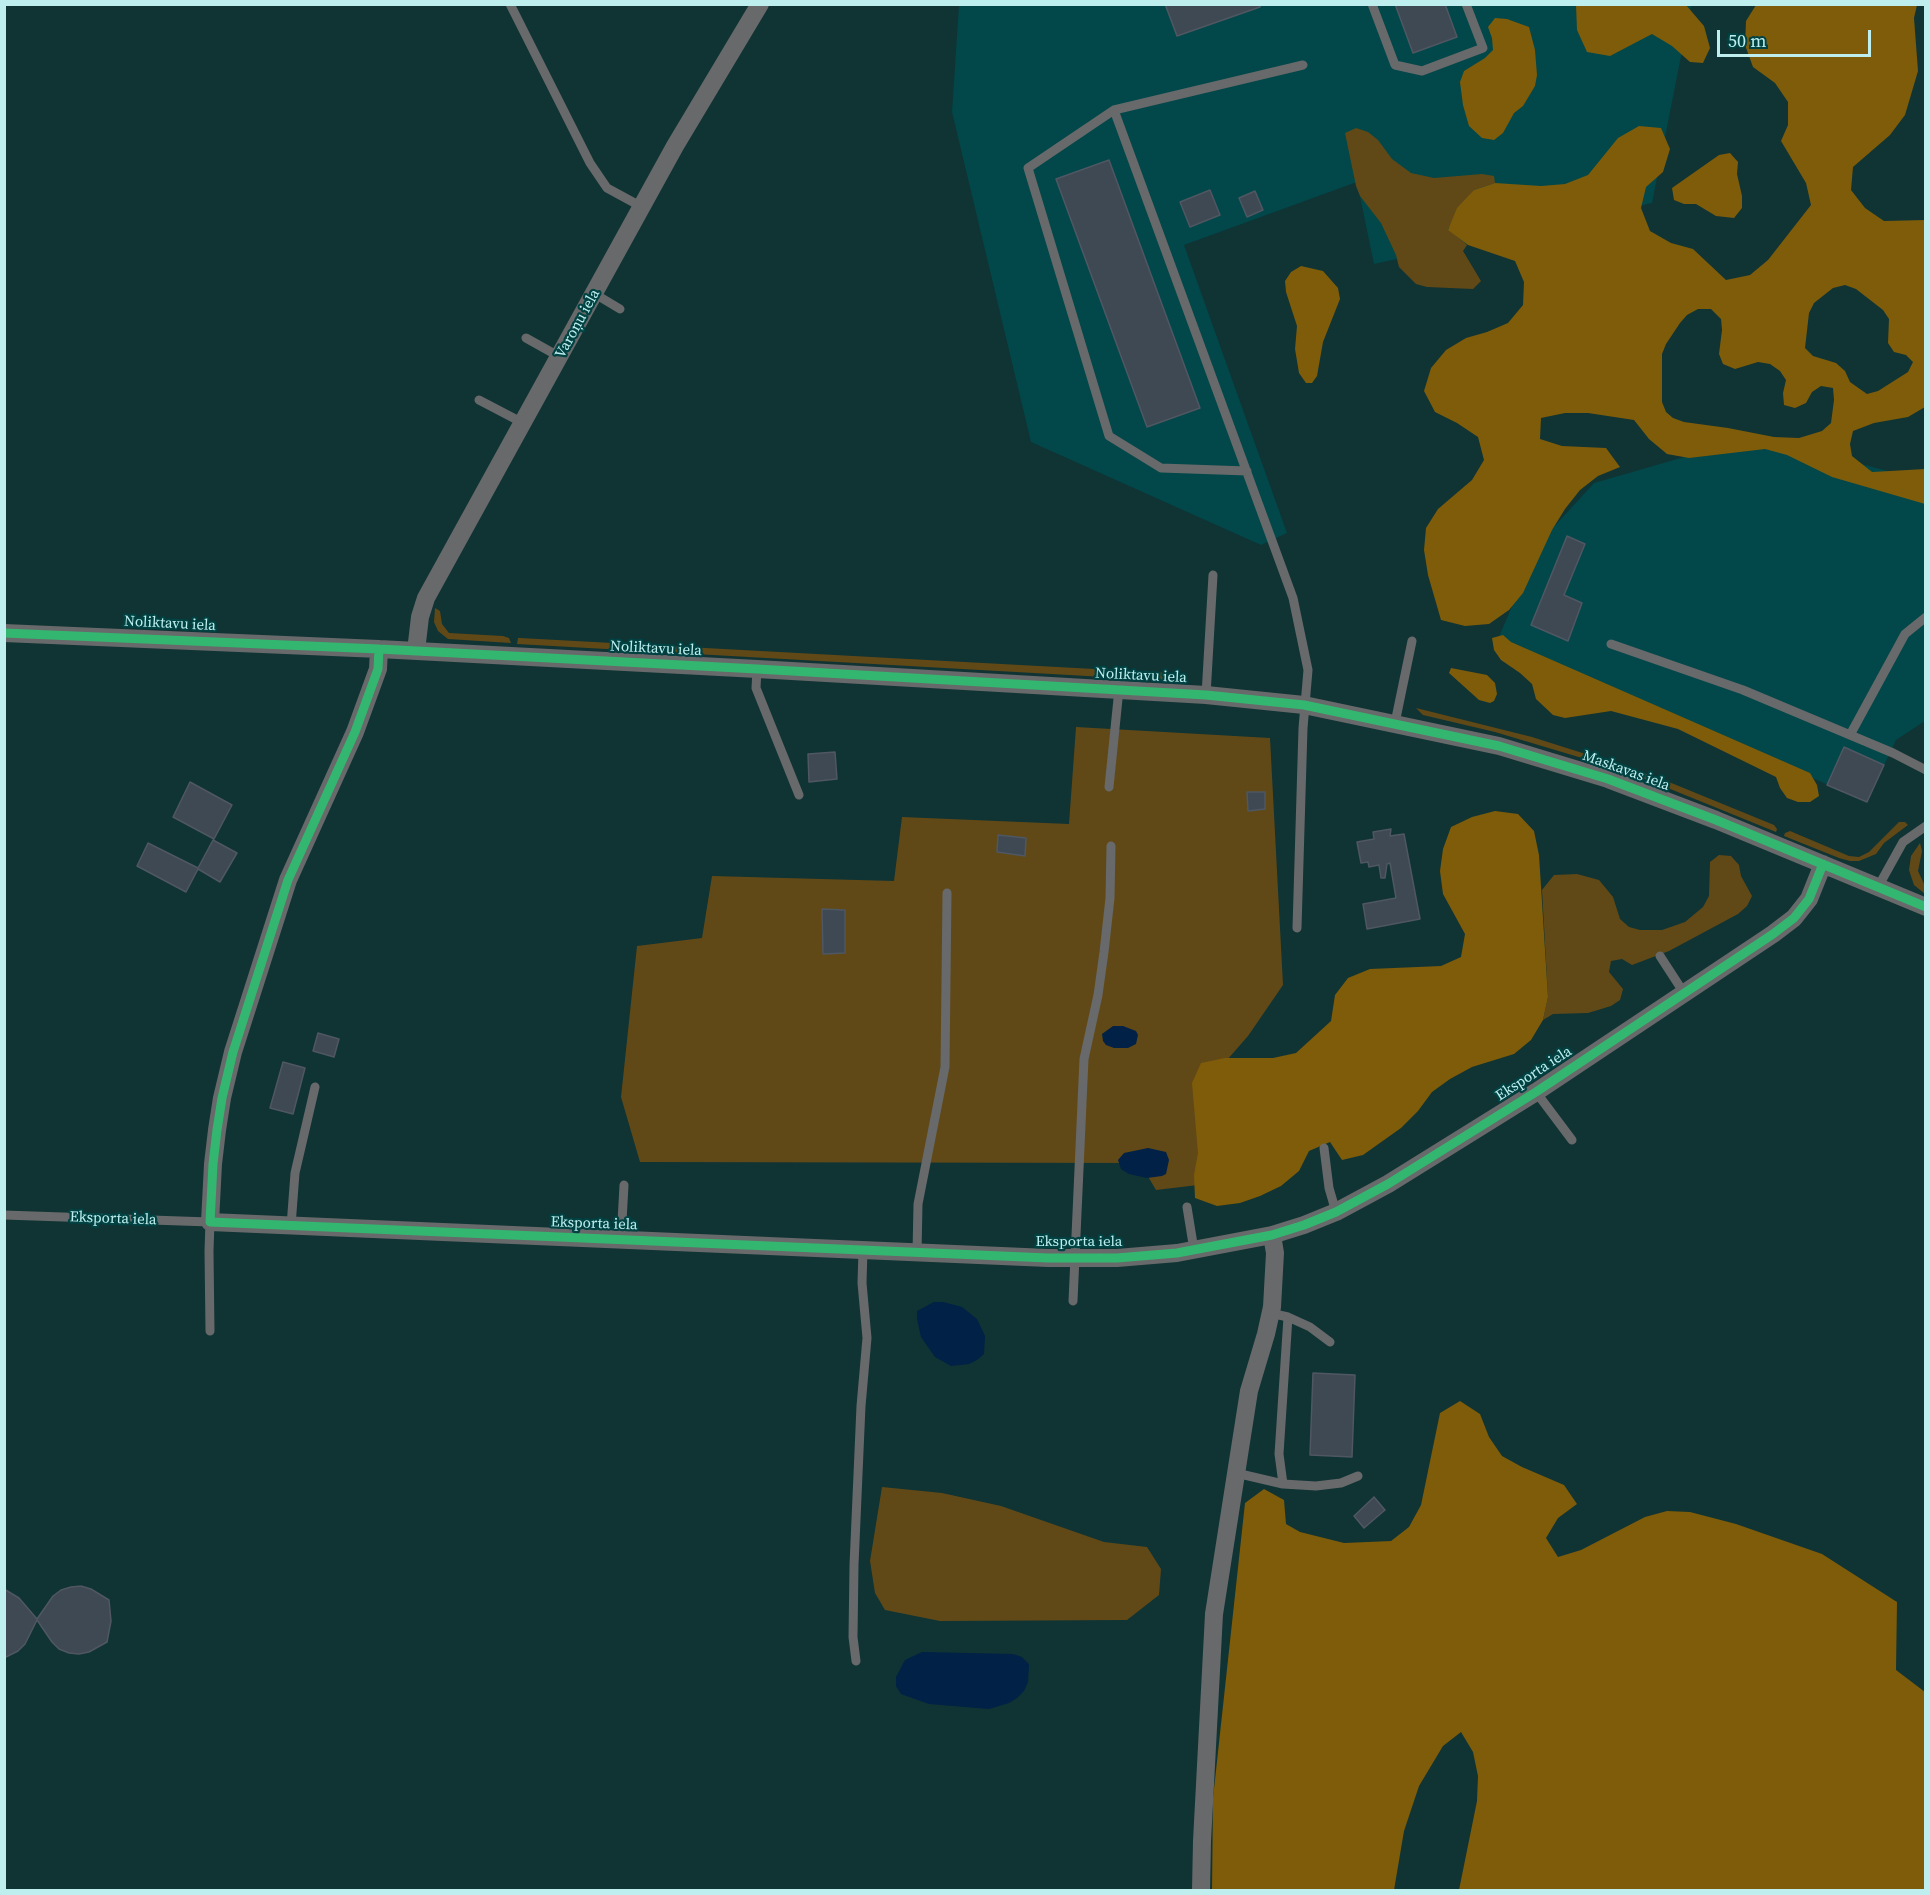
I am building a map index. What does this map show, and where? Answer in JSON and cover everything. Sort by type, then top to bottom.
[{"type":"street","name":"Varoņu iela","points":[[416,651],[420,617],[426,598],[675,146],[760,4]]},
{"type":"street","name":"Noliktavu iela","points":[[4,633],[379,649],[1119,689],[1305,705]]},
{"type":"street","points":[[210,1222],[216,1130],[233,1052],[288,880],[355,732],[378,669],[379,649]]},
{"type":"street","name":"Maskavas iela","points":[[1305,705],[1499,746],[1608,779],[1926,907]]},
{"type":"street","name":"Eksporta iela","points":[[210,1222],[863,1250],[1117,1258],[1177,1253],[1272,1235],[1336,1212],[1388,1184],[1536,1092],[1684,993],[1794,918],[1809,899],[1823,864]]},
{"type":"street","points":[[1201,1890],[1202,1829],[1214,1614],[1249,1391],[1270,1313],[1275,1278],[1272,1235]]},
{"type":"lane","points":[[510,4],[590,163],[607,188],[642,207]]},
{"type":"lane","points":[[1372,4],[1395,65],[1422,71],[1483,48],[1466,4]]},
{"type":"lane","points":[[1247,471],[1161,468],[1109,436],[1028,168],[1114,110],[1303,65]]},
{"type":"lane","points":[[1114,110],[1293,598],[1308,670],[1297,928]]},
{"type":"lane","points":[[595,294],[621,309]]},
{"type":"lane","points":[[526,338],[560,357]]},
{"type":"lane","points":[[479,399],[523,423]]},
{"type":"lane","points":[[1206,695],[1214,575]]},
{"type":"lane","points":[[1850,735],[1905,634],[1926,617]]},
{"type":"lane","points":[[1395,723],[1412,641]]},
{"type":"lane","points":[[1611,644],[1743,690],[1893,753],[1926,770]]},
{"type":"lane","points":[[757,669],[756,688],[799,795]]},
{"type":"lane","points":[[1109,787],[1119,689]]},
{"type":"lane","points":[[1878,887],[1903,842],[1926,826]]},
{"type":"lane","points":[[1073,1301],[1084,1059],[1098,995],[1104,952],[1110,897],[1112,846]]},
{"type":"lane","points":[[917,1252],[918,1204],[945,1068],[947,892]]},
{"type":"lane","points":[[1660,956],[1684,993]]},
{"type":"lane","points":[[291,1226],[295,1173],[315,1087]]},
{"type":"lane","points":[[1536,1092],[1572,1140]]},
{"type":"lane","points":[[1324,1148],[1329,1188],[1336,1212]]},
{"type":"lane","points":[[621,1240],[624,1185]]},
{"type":"lane","points":[[1187,1207],[1194,1250]]},
{"type":"lane","name":"Eksporta iela","points":[[7,1217],[210,1222]]},
{"type":"lane","points":[[210,1222],[210,1331]]},
{"type":"lane","points":[[856,1661],[853,1638],[854,1565],[861,1406],[867,1338],[862,1283],[863,1250]]},
{"type":"lane","points":[[1270,1313],[1288,1317],[1310,1327],[1330,1342]]},
{"type":"lane","points":[[1283,1484],[1280,1454],[1288,1317]]},
{"type":"lane","points":[[1236,1473],[1283,1484],[1316,1486],[1341,1483],[1358,1476]]},
{"type":"shaded area","points":[[959,5],[1695,5],[1691,6],[1652,203],[1374,264],[1357,182],[1184,245],[1287,533],[1261,545],[1031,442],[952,112]]},
{"type":"shaded area","points":[[1576,5],[1686,5],[1704,26],[1710,48],[1703,63],[1690,62],[1672,46],[1652,34],[1610,56],[1587,52],[1577,30]]},
{"type":"shaded area","points":[[1756,5],[1917,5],[1914,18],[1918,71],[1905,115],[1890,135],[1853,167],[1851,190],[1865,208],[1884,221],[1925,220],[1925,407],[1908,417],[1874,423],[1853,431],[1850,444],[1852,456],[1872,472],[1925,469],[1925,504],[1832,477],[1787,455],[1765,449],[1689,458],[1667,454],[1649,439],[1634,420],[1588,413],[1565,413],[1541,418],[1540,439],[1562,446],[1606,448],[1620,467],[1598,476],[1580,490],[1565,509],[1552,530],[1523,593],[1509,610],[1489,624],[1465,626],[1441,620],[1428,575],[1424,550],[1426,528],[1438,509],[1472,480],[1484,460],[1478,437],[1435,412],[1424,391],[1431,368],[1446,350],[1466,338],[1508,323],[1523,305],[1524,282],[1515,261],[1468,245],[1448,230],[1457,208],[1474,190],[1495,183],[1541,186],[1565,184],[1588,175],[1618,138],[1639,126],[1661,128],[1670,149],[1663,172],[1646,187],[1641,208],[1650,231],[1671,243],[1693,249],[1726,280],[1750,275],[1768,260],[1811,205],[1806,183],[1781,141],[1788,125],[1788,102],[1775,83],[1753,67],[1745,45],[1746,21]],"holes":[[[1845,285],[1856,289],[1883,310],[1889,319],[1888,343],[1894,352],[1906,355],[1913,362],[1908,372],[1878,391],[1867,394],[1850,382],[1845,371],[1836,363],[1813,356],[1805,348],[1809,313],[1814,303],[1833,288]],[[1698,309],[1711,309],[1721,319],[1719,354],[1723,364],[1735,369],[1758,362],[1770,364],[1780,371],[1786,380],[1783,393],[1784,405],[1795,408],[1806,403],[1812,392],[1821,386],[1833,388],[1831,423],[1822,431],[1799,438],[1774,437],[1684,422],[1673,418],[1666,412],[1662,402],[1662,354],[1680,323],[1687,315]]]},
{"type":"shaded area","points":[[1495,18],[1507,19],[1529,27],[1535,50],[1537,75],[1535,86],[1523,106],[1514,113],[1503,133],[1494,140],[1482,138],[1469,126],[1460,82],[1464,71],[1493,50],[1488,27]]},
{"type":"shaded area","points":[[1356,128],[1368,132],[1378,140],[1392,159],[1411,173],[1434,178],[1482,174],[1494,176],[1495,183],[1474,190],[1448,229],[1467,245],[1463,251],[1481,281],[1473,289],[1427,287],[1416,284],[1399,267],[1381,223],[1360,196],[1356,186],[1345,133]]},
{"type":"shaded area","points":[[1730,153],[1738,162],[1737,174],[1742,196],[1742,208],[1734,218],[1716,216],[1696,204],[1684,204],[1674,200],[1672,188],[1719,155]]},
{"type":"shaded area","points":[[1301,266],[1323,271],[1338,288],[1340,299],[1323,342],[1317,376],[1312,383],[1306,383],[1299,373],[1295,349],[1297,326],[1286,292],[1285,281],[1291,272]]},
{"type":"shaded area","points":[[1757,436],[1925,481],[1925,721],[1896,740],[1867,802],[1498,639],[1539,543],[1594,483]]},
{"type":"shaded area","points":[[435,608],[440,611],[442,624],[449,633],[503,636],[509,638],[511,643],[448,639],[438,631],[434,622]]},
{"type":"shaded area","points":[[1503,635],[1511,642],[1810,773],[1817,785],[1819,796],[1810,802],[1798,802],[1787,798],[1776,777],[1678,729],[1611,711],[1565,718],[1553,715],[1536,699],[1532,684],[1501,660],[1494,650],[1492,638]]},
{"type":"shaded area","points":[[518,638],[1187,674],[1176,681],[517,644]]},
{"type":"shaded area","points":[[1451,668],[1487,675],[1495,683],[1497,694],[1494,701],[1490,703],[1479,700],[1449,673]]},
{"type":"shaded area","points":[[1416,708],[1532,737],[1664,780],[1774,825],[1776,832],[1602,764],[1495,732],[1423,715]]},
{"type":"shaded area","points":[[1076,727],[1270,738],[1283,985],[1248,1036],[1220,1068],[1215,1183],[1156,1190],[1140,1163],[640,1162],[621,1097],[637,946],[702,938],[712,876],[894,881],[902,817],[1069,824]]},
{"type":"shaded area","points":[[1495,811],[1518,814],[1534,831],[1539,855],[1548,997],[1543,1020],[1531,1040],[1514,1054],[1472,1067],[1450,1079],[1432,1092],[1401,1128],[1363,1155],[1342,1160],[1330,1142],[1309,1151],[1299,1171],[1281,1186],[1260,1196],[1240,1203],[1217,1206],[1195,1198],[1194,1175],[1198,1153],[1192,1083],[1201,1063],[1225,1058],[1273,1058],[1296,1053],[1331,1021],[1335,995],[1348,978],[1370,969],[1441,966],[1461,957],[1465,934],[1443,894],[1440,871],[1443,849],[1451,827],[1472,817]]},
{"type":"shaded area","points":[[1899,822],[1905,822],[1908,825],[1884,843],[1876,854],[1859,861],[1839,858],[1784,836],[1790,831],[1849,856],[1859,857],[1869,852]]},
{"type":"shaded area","points":[[1920,843],[1922,851],[1918,871],[1925,886],[1925,894],[1914,885],[1909,870],[1911,856]]},
{"type":"shaded area","points":[[1719,855],[1731,856],[1739,865],[1741,876],[1752,896],[1747,906],[1738,914],[1669,951],[1632,965],[1622,959],[1611,961],[1609,972],[1623,989],[1620,1000],[1611,1006],[1588,1013],[1553,1014],[1543,1020],[1548,997],[1542,890],[1554,875],[1577,874],[1599,880],[1613,897],[1620,919],[1629,927],[1640,930],[1662,930],[1685,922],[1703,907],[1709,896],[1710,862]]},
{"type":"shaded area","points":[[1113,1026],[1123,1026],[1136,1031],[1138,1035],[1136,1044],[1128,1048],[1114,1048],[1106,1045],[1102,1034]]},
{"type":"shaded area","points":[[1148,1148],[1166,1152],[1169,1160],[1166,1174],[1147,1178],[1129,1174],[1121,1169],[1118,1160],[1124,1153]]},
{"type":"shaded area","points":[[934,1302],[962,1307],[977,1319],[985,1336],[984,1354],[977,1360],[969,1364],[951,1366],[935,1357],[921,1337],[917,1319],[917,1311]]},
{"type":"shaded area","points":[[1460,1401],[1480,1414],[1489,1437],[1502,1456],[1564,1485],[1577,1504],[1558,1518],[1546,1538],[1558,1557],[1581,1550],[1645,1517],[1667,1511],[1690,1512],[1736,1524],[1822,1554],[1897,1602],[1896,1670],[1925,1692],[1925,1890],[1459,1890],[1477,1801],[1478,1776],[1473,1752],[1461,1732],[1443,1746],[1419,1786],[1404,1831],[1394,1890],[1212,1890],[1213,1798],[1245,1503],[1264,1489],[1284,1500],[1286,1524],[1300,1532],[1344,1543],[1391,1541],[1409,1527],[1421,1505],[1440,1413]]},
{"type":"shaded area","points":[[882,1487],[942,1493],[1001,1506],[1104,1542],[1147,1547],[1161,1569],[1159,1595],[1127,1620],[940,1621],[885,1610],[875,1593],[870,1561]]},
{"type":"shaded area","points":[[922,1652],[1013,1654],[1022,1657],[1029,1664],[1028,1682],[1024,1691],[1017,1698],[989,1709],[929,1704],[901,1694],[896,1686],[896,1677],[905,1660]]},
{"type":"building","points":[[1165,4],[1260,4],[1260,7],[1177,36]]},
{"type":"building","points":[[1395,4],[1445,4],[1457,37],[1413,53]]},
{"type":"building","points":[[1109,160],[1200,408],[1147,427],[1056,179]]},
{"type":"building","points":[[1210,190],[1220,215],[1190,227],[1180,202]]},
{"type":"building","points":[[1255,191],[1263,210],[1247,217],[1239,198]]},
{"type":"building","points":[[1567,536],[1585,544],[1564,595],[1582,603],[1568,641],[1531,625]]},
{"type":"building","points":[[1844,747],[1884,765],[1867,802],[1827,785]]},
{"type":"building","points":[[835,752],[837,779],[809,782],[808,754]]},
{"type":"building","points":[[190,782],[232,805],[214,839],[173,817]]},
{"type":"building","points":[[1247,792],[1265,792],[1265,809],[1248,811]]},
{"type":"building","points":[[1391,829],[1390,836],[1404,834],[1420,919],[1367,929],[1363,904],[1396,898],[1390,863],[1387,864],[1385,878],[1381,878],[1379,865],[1369,867],[1368,862],[1361,863],[1357,842],[1374,839],[1373,832]]},
{"type":"building","points":[[998,835],[1026,838],[1025,856],[997,852]]},
{"type":"building","points":[[213,840],[237,853],[220,882],[198,869],[186,892],[137,866],[148,843],[198,868]]},
{"type":"building","points":[[822,909],[845,910],[845,953],[823,954]]},
{"type":"building","points":[[318,1033],[339,1039],[334,1057],[313,1051]]},
{"type":"building","points":[[283,1062],[305,1068],[293,1114],[270,1108]]},
{"type":"building","points":[[1313,1373],[1355,1375],[1352,1457],[1310,1455]]},
{"type":"building","points":[[1374,1497],[1385,1510],[1364,1528],[1354,1516]]},
{"type":"building","points":[[81,1586],[109,1600],[111,1621],[107,1642],[89,1652],[69,1653],[59,1649],[52,1642],[37,1620],[25,1644],[18,1651],[4,1658],[4,1589],[19,1598],[37,1619],[53,1596],[61,1590]]},
{"type":"cycle path","points":[[4,633],[379,649],[757,669],[1206,695],[1304,705],[1499,746],[1608,779],[1716,820],[1926,907]]},
{"type":"cycle path","points":[[379,649],[378,669],[355,732],[288,880],[233,1052],[217,1130],[210,1222],[1048,1258],[1117,1258],[1177,1253],[1272,1235],[1336,1212],[1388,1184],[1536,1092],[1773,934],[1794,918],[1809,899],[1823,864]]}]
